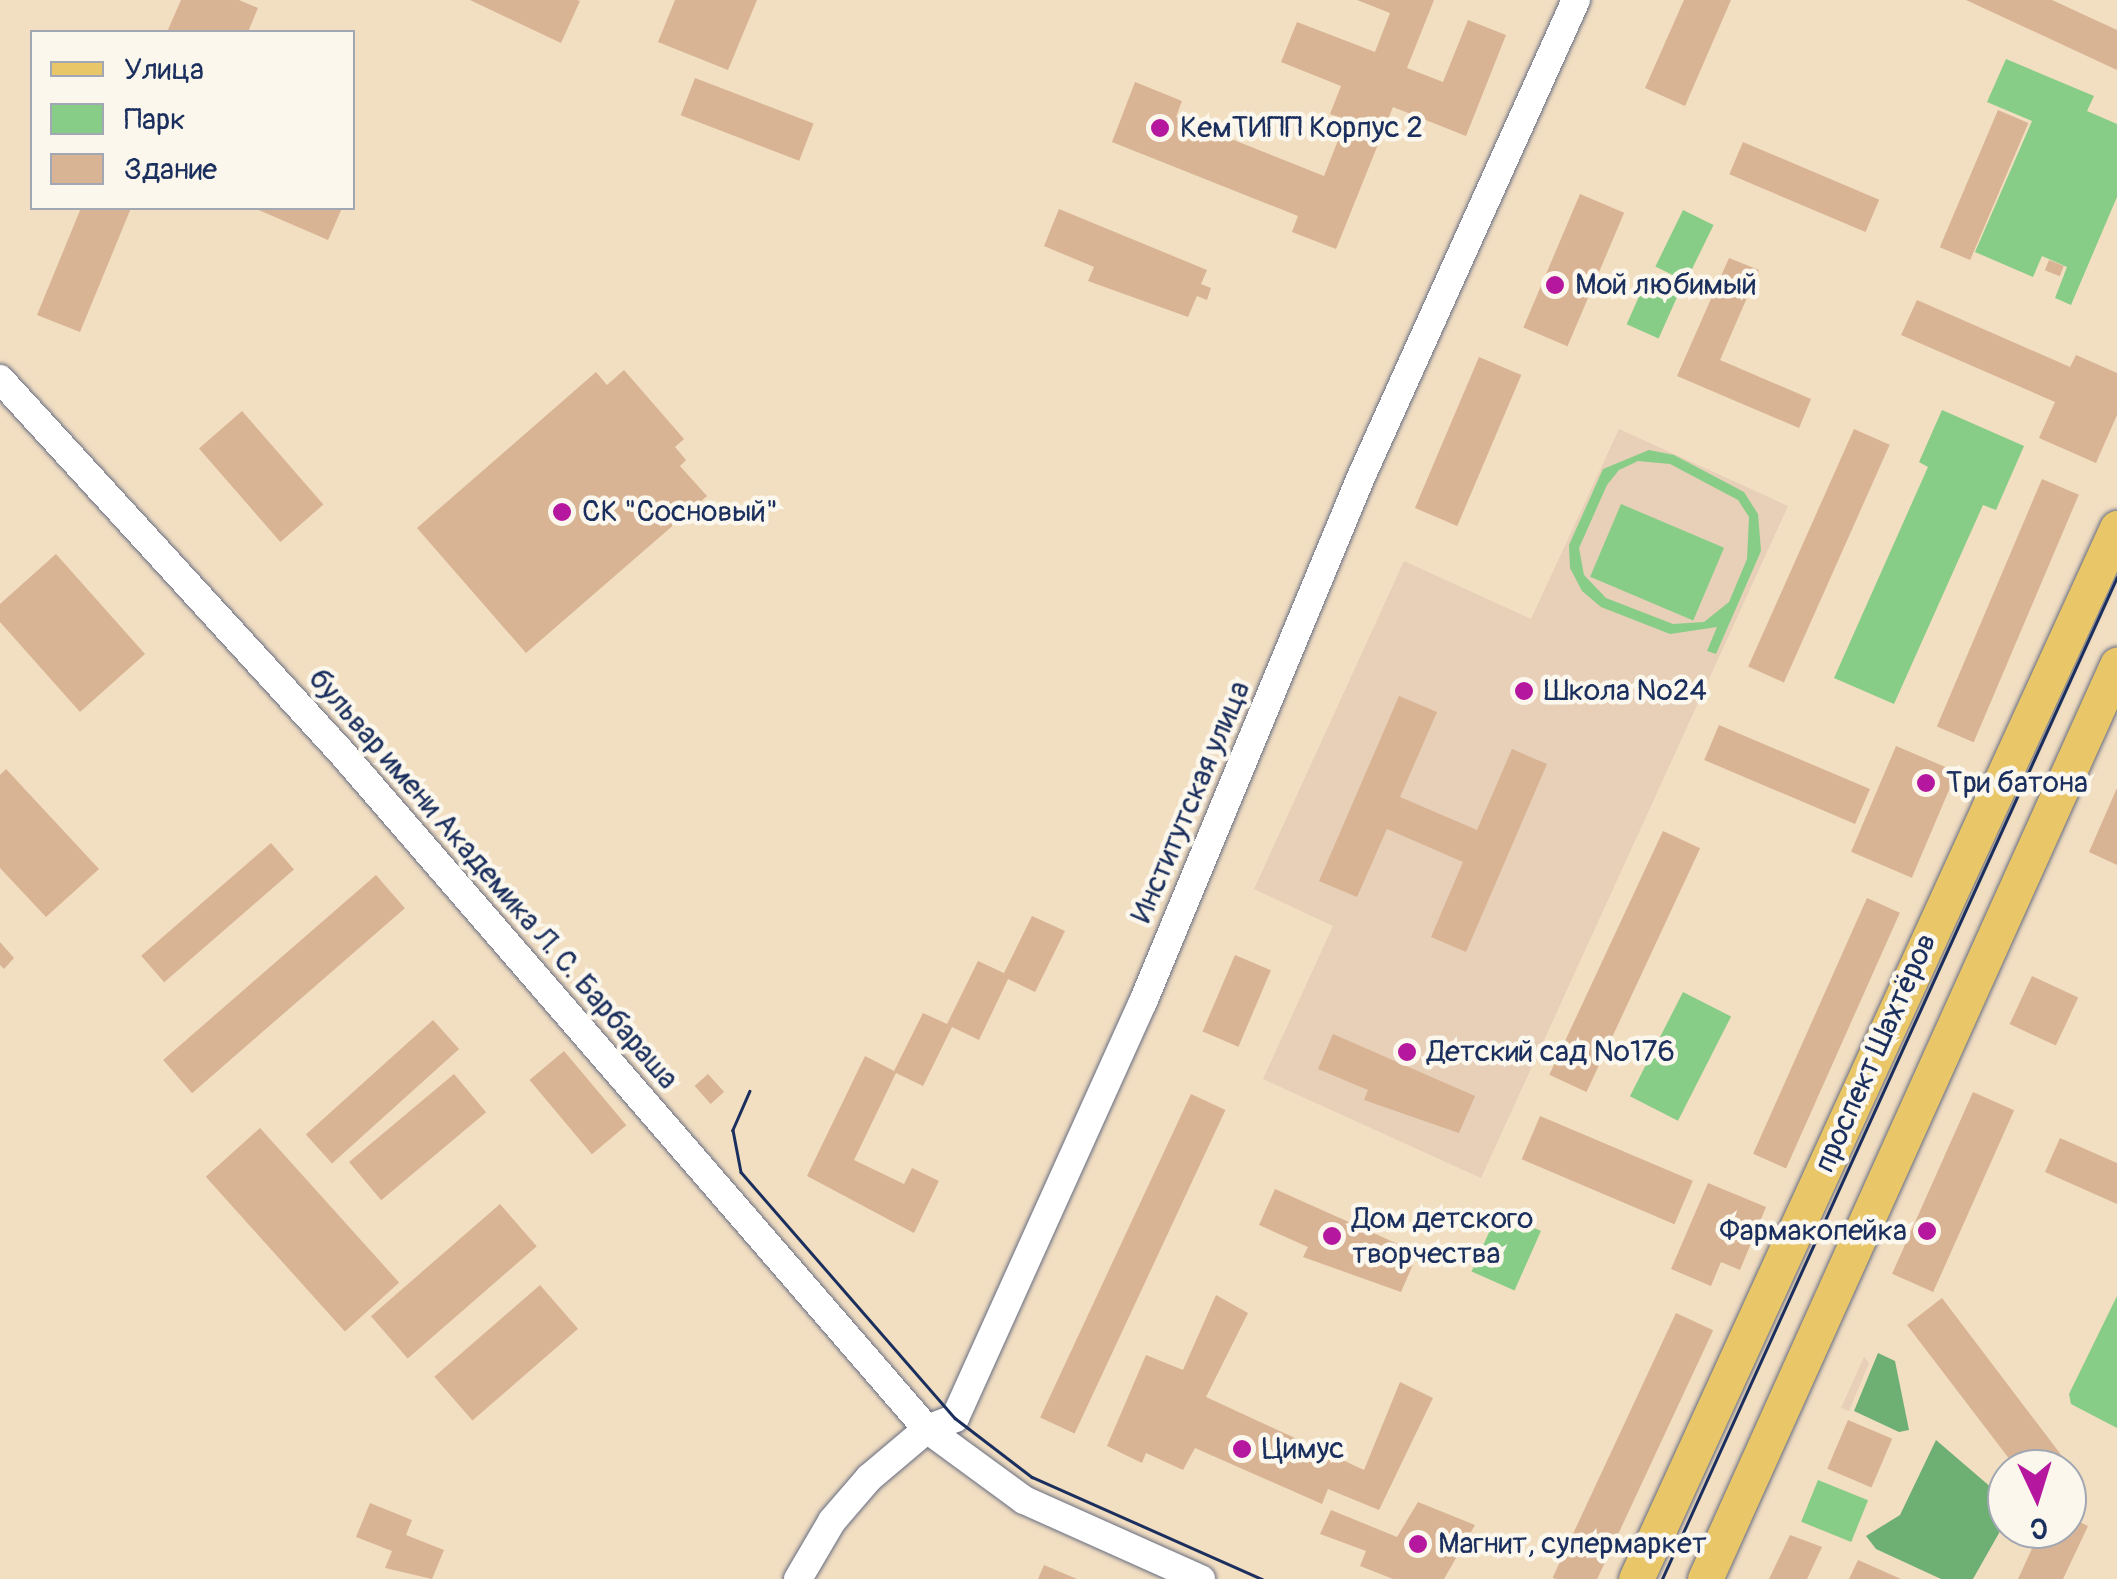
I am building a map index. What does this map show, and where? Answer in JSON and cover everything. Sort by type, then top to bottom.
[{"type":"main road","name":"проспект Шахтёров","points":[[1636,1579],[2117,528]]},
{"type":"main road","name":"проспект Шахтёров","points":[[1705,1579],[2117,665]]},
{"type":"street","name":"Институтская улица","points":[[798,1579],[832,1521],[927,1429],[954,1418],[960,1406],[1143,1002],[1360,477],[1576,0]]},
{"type":"street","name":"бульвар имени Академика Л. С. Барбараша","points":[[0,379],[342,753],[927,1429],[1024,1500],[1201,1579]]},
{"type":"shaded area","name":"Школа №24","points":[[1619,429],[1788,506],[1481,1178],[1263,1079],[1333,926],[1254,889],[1404,561],[1531,619]]},
{"type":"shaded area","points":[[1864,1357],[1869,1363],[1849,1411],[1841,1408]]},
{"type":"green space","points":[[2006,59],[2094,96],[2087,111],[2117,124],[2117,197],[2071,305],[2055,298],[2067,267],[2042,256],[2033,277],[1975,252],[2032,121],[1987,102]]},
{"type":"green space","points":[[1683,210],[1714,225],[1686,282],[1655,267]]},
{"type":"green space","points":[[1649,274],[1681,288],[1659,338],[1627,324]]},
{"type":"green space","points":[[1942,410],[2024,446],[1996,510],[1983,505],[1894,704],[1834,678],[1928,467],[1919,462]]},
{"type":"green space","points":[[1649,450],[1674,455],[1744,492],[1758,514],[1761,551],[1716,654],[1707,651],[1717,627],[1670,634],[1601,607],[1582,591],[1570,568],[1569,545],[1603,469]],"holes":[[[1638,461],[1670,464],[1738,500],[1749,517],[1747,559],[1729,602],[1704,622],[1673,624],[1606,598],[1584,575],[1579,548],[1607,485],[1619,470]]]},
{"type":"green space","points":[[1621,504],[1724,548],[1693,620],[1590,577]]},
{"type":"green space","points":[[1683,992],[1731,1017],[1678,1121],[1630,1096]]},
{"type":"green space","points":[[1498,1212],[1541,1231],[1514,1290],[1472,1271]]},
{"type":"green space","points":[[2117,1296],[2117,1428],[2071,1404],[2069,1394]]},
{"type":"green space","points":[[1878,1353],[1895,1361],[1909,1430],[1899,1432],[1854,1411]]},
{"type":"green space","points":[[1936,1440],[1987,1484],[1990,1549],[1973,1579],[1941,1579],[1876,1549],[1866,1536],[1900,1515]]},
{"type":"green space","points":[[1818,1480],[1868,1500],[1851,1542],[1801,1522]]},
{"type":"building","points":[[181,0],[239,0],[258,8],[249,30],[168,30]]},
{"type":"building","points":[[470,0],[577,0],[580,1],[561,43]]},
{"type":"building","points":[[675,0],[757,0],[728,70],[658,42]]},
{"type":"building","name":"КемТИПП Корпус 2","points":[[1357,0],[1434,0],[1407,68],[1443,82],[1468,20],[1506,35],[1466,136],[1393,107],[1336,249],[1292,232],[1298,216],[1112,142],[1135,82],[1182,101],[1176,117],[1324,176],[1346,120],[1330,114],[1341,86],[1281,62],[1297,22],[1375,52],[1390,13]]},
{"type":"building","points":[[1684,0],[1731,0],[1685,106],[1645,88]]},
{"type":"building","points":[[1966,0],[2052,0],[2117,30],[2117,70]]},
{"type":"building","points":[[695,78],[814,124],[799,161],[681,115]]},
{"type":"building","points":[[1998,110],[2028,123],[1970,260],[1940,247]]},
{"type":"building","points":[[1743,142],[1879,200],[1866,232],[1729,174]]},
{"type":"building","points":[[1580,194],[1624,213],[1568,346],[1523,327]]},
{"type":"building","points":[[1059,209],[1207,270],[1201,284],[1211,288],[1207,300],[1197,296],[1188,317],[1088,281],[1094,267],[1044,246]]},
{"type":"building","points":[[80,210],[130,210],[80,332],[37,315]]},
{"type":"building","points":[[259,210],[341,210],[328,240]]},
{"type":"building","points":[[1729,258],[1759,270],[1720,360],[1811,399],[1799,428],[1677,376]]},
{"type":"building","points":[[2049,260],[2064,266],[2060,276],[2045,270]]},
{"type":"building","points":[[1917,300],[2070,367],[2076,355],[2117,373],[2117,415],[2096,463],[2039,438],[2055,402],[1901,335]]},
{"type":"building","points":[[1479,357],[1521,375],[1457,526],[1415,508]]},
{"type":"building","name":"СК \"Сосновый\"","points":[[624,370],[684,439],[675,447],[686,460],[680,466],[707,496],[526,653],[417,528],[596,372],[607,385]]},
{"type":"building","points":[[242,411],[323,505],[280,542],[199,448]]},
{"type":"building","points":[[1854,429],[1890,445],[1784,682],[1748,667]]},
{"type":"building","points":[[2042,479],[2079,495],[1974,742],[1937,727]]},
{"type":"building","points":[[56,554],[145,654],[80,712],[0,622],[0,604]]},
{"type":"building","points":[[1399,696],[1437,712],[1400,797],[1477,830],[1512,749],[1547,764],[1466,952],[1431,937],[1463,862],[1387,829],[1357,897],[1319,881]]},
{"type":"building","points":[[1719,725],[1870,789],[1855,824],[1704,760]]},
{"type":"building","points":[[1896,746],[1957,772],[1912,878],[1851,852]]},
{"type":"building","points":[[6,769],[99,869],[46,917],[0,868],[0,775]]},
{"type":"building","points":[[2117,788],[2117,865],[2089,852]]},
{"type":"building","points":[[1663,831],[1700,848],[1586,1092],[1549,1075]]},
{"type":"building","points":[[271,843],[294,869],[164,982],[141,956]]},
{"type":"building","points":[[376,875],[405,908],[192,1093],[163,1060]]},
{"type":"building","points":[[1867,898],[1900,913],[1786,1168],[1753,1154]]},
{"type":"building","points":[[1032,916],[1065,931],[1035,992],[1008,979],[979,1040],[952,1027],[923,1086],[896,1073],[854,1160],[904,1184],[912,1168],[939,1181],[914,1233],[807,1176],[865,1056],[894,1071],[923,1013],[947,1024],[978,961],[1004,973]]},
{"type":"building","points":[[0,942],[14,958],[4,969],[0,965]]},
{"type":"building","points":[[1235,955],[1271,970],[1238,1047],[1203,1031]]},
{"type":"building","points":[[2032,976],[2078,998],[2056,1046],[2010,1024]]},
{"type":"building","points":[[433,1020],[459,1049],[332,1163],[306,1134]]},
{"type":"building","points":[[1333,1034],[1475,1096],[1459,1133],[1364,1100],[1368,1090],[1318,1069]]},
{"type":"building","points":[[564,1051],[626,1125],[592,1154],[530,1080]]},
{"type":"building","points":[[454,1074],[486,1112],[381,1200],[349,1162]]},
{"type":"building","points":[[708,1074],[724,1092],[711,1104],[695,1086]]},
{"type":"building","points":[[1973,1092],[2014,1110],[1933,1292],[1892,1274]]},
{"type":"building","points":[[1191,1094],[1225,1110],[1075,1434],[1040,1418]]},
{"type":"building","points":[[1540,1116],[1693,1181],[1674,1224],[1522,1159]]},
{"type":"building","points":[[260,1128],[399,1283],[345,1331],[206,1177]]},
{"type":"building","points":[[2060,1138],[2117,1163],[2117,1204],[2045,1172]]},
{"type":"building","points":[[1708,1183],[1766,1207],[1740,1270],[1721,1262],[1711,1286],[1671,1269]]},
{"type":"building","name":"Дом детского творчества","points":[[1275,1189],[1418,1253],[1401,1292],[1303,1257],[1308,1247],[1259,1225]]},
{"type":"building","points":[[500,1204],[537,1246],[408,1358],[371,1316]]},
{"type":"building","points":[[540,1285],[578,1329],[472,1421],[434,1377]]},
{"type":"building","points":[[1216,1295],[1248,1313],[1206,1397],[1364,1470],[1400,1382],[1433,1398],[1379,1510],[1328,1489],[1322,1504],[1195,1448],[1183,1470],[1146,1453],[1142,1463],[1107,1446],[1146,1355],[1183,1370]]},
{"type":"building","points":[[1942,1298],[2057,1449],[2002,1449],[1907,1325]]},
{"type":"building","points":[[1676,1313],[1713,1330],[1597,1579],[1553,1578]]},
{"type":"building","points":[[1848,1420],[1892,1439],[1871,1488],[1827,1469]]},
{"type":"building","points":[[1418,1502],[1475,1525],[1444,1579],[1393,1579],[1360,1566],[1366,1551],[1320,1534],[1331,1510],[1397,1537]]},
{"type":"building","points":[[370,1503],[412,1520],[406,1535],[444,1550],[432,1579],[385,1568],[392,1551],[356,1537]]},
{"type":"building","points":[[1790,1535],[1822,1547],[1807,1579],[1769,1579]]},
{"type":"building","points":[[2032,1549],[2077,1549],[2063,1579],[2018,1579]]},
{"type":"building","points":[[1858,1560],[1901,1579],[1849,1579]]},
{"type":"building","points":[[1044,1565],[1077,1579],[1038,1579]]},
{"type":"tram line","points":[[1662,1579],[2117,577]]},
{"type":"tram line","points":[[750,1091],[733,1130],[741,1172],[955,1418],[1032,1477],[1262,1579]]},
{"type":"place","name":"КемТИПП Корпус 2","points":[[1160,128]]},
{"type":"place","name":"Мой любимый","points":[[1555,285]]},
{"type":"place","name":"СК \"Сосновый\"","points":[[562,512]]},
{"type":"place","name":"Школа №24","points":[[1524,691]]},
{"type":"place","name":"Три батона","points":[[1926,783]]},
{"type":"place","name":"Детский сад №176","points":[[1407,1052]]},
{"type":"place","name":"Фармакопейка","points":[[1927,1231]]},
{"type":"place","name":"Дом детского творчества","points":[[1332,1236]]},
{"type":"place","name":"Цимус","points":[[1242,1449]]},
{"type":"place","name":"Магнит, супермаркет","points":[[1418,1544]]}]
